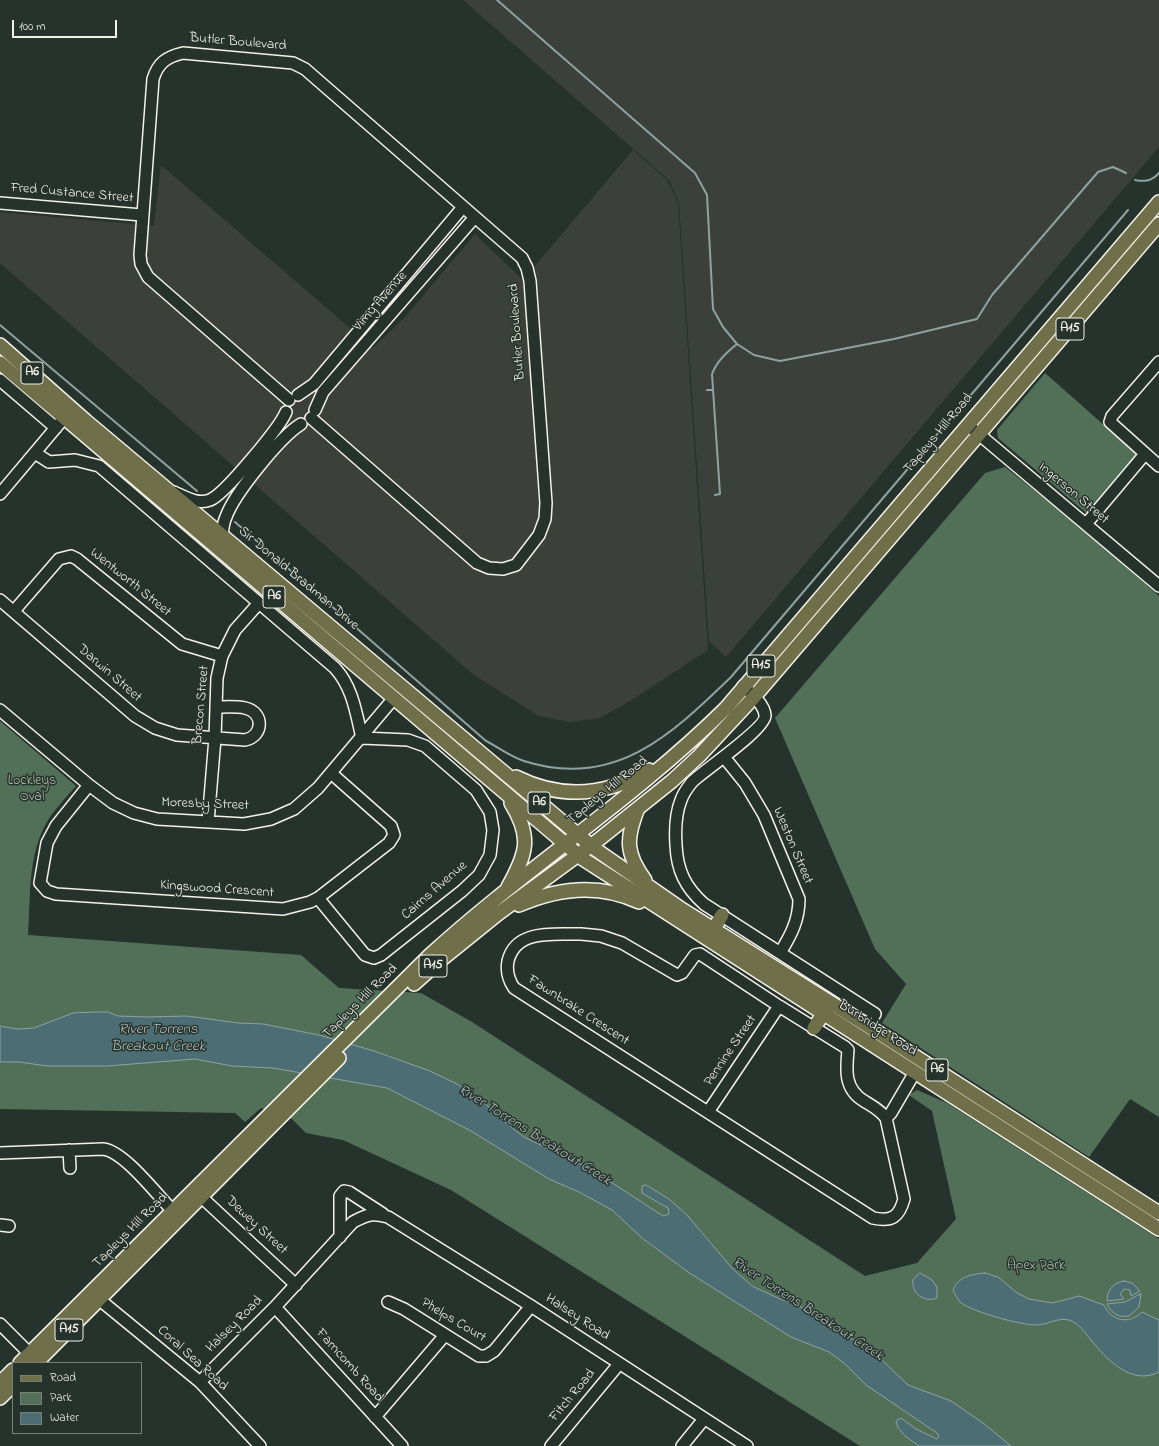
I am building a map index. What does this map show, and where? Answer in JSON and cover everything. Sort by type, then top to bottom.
[{"type":"main road","name":"Tapleys Hill Road","points":[[226,1165],[307,1092],[442,945],[504,893],[578,836],[677,755],[726,708],[743,686],[968,424],[1159,204]]},
{"type":"main road","name":"Tapleys Hill Road","points":[[24,1362],[34,1359],[198,1194],[293,1093],[368,1024],[428,971],[499,914],[591,846],[684,771],[754,697],[1159,224]]},
{"type":"main road","points":[[1146,239],[1159,233]]},
{"type":"main road","name":"Sir Donald Bradman Drive","points":[[0,345],[86,421],[578,836]]},
{"type":"main road","name":"Sir Donald Bradman Drive","points":[[0,363],[60,423],[394,698],[566,845]]},
{"type":"main road","points":[[64,401],[60,423],[86,421]]},
{"type":"main road","points":[[392,680],[394,698],[420,703]]},
{"type":"main road","points":[[500,770],[544,789],[576,792],[601,790],[624,783],[677,755]]},
{"type":"main road","points":[[504,893],[520,868],[525,849],[525,840],[521,822],[505,794]]},
{"type":"main road","points":[[638,808],[630,828],[629,848],[634,863],[650,888]]},
{"type":"main road","name":"A6","points":[[578,836],[591,846]]},
{"type":"main road","name":"A6","points":[[566,845],[578,855]]},
{"type":"main road","name":"Burbridge Road","points":[[591,846],[650,888],[714,929],[915,1072],[1159,1229]]},
{"type":"main road","name":"Burbridge Road","points":[[578,855],[659,908],[826,1008],[868,1026],[1159,1213]]},
{"type":"main road","points":[[499,914],[533,899],[552,893],[584,889],[616,894],[650,907],[659,908]]},
{"type":"main road","points":[[714,929],[722,916]]},
{"type":"main road","points":[[814,1028],[826,1008]]},
{"type":"main road","points":[[0,1383],[12,1371]]},
{"type":"main road","points":[[0,1398],[12,1386]]},
{"type":"street","name":"Butler Boulevard","points":[[294,397],[148,277],[141,264],[142,215],[153,79],[157,68],[164,60],[172,55],[183,53],[293,63],[305,69],[522,258],[527,268],[530,281],[546,503],[545,519],[539,535],[516,564],[502,569],[496,569],[477,563],[313,414]]},
{"type":"street","name":"Fred Custance Street","points":[[0,203],[142,215]]},
{"type":"street","name":"Vimy Avenue","points":[[294,397],[314,384],[464,207]]},
{"type":"street","name":"Vimy Avenue","points":[[313,414],[323,392],[475,217]]},
{"type":"street","points":[[1159,362],[1112,416],[1110,422],[1159,466]]},
{"type":"street","name":"Sir Donald Bradman Drive","points":[[0,380],[60,423]]},
{"type":"street","points":[[163,486],[192,500],[208,501],[235,477],[278,426],[294,397],[303,395],[310,399],[313,414],[286,435],[242,489],[225,518],[222,535]]},
{"type":"street","points":[[286,412],[290,420],[301,424]]},
{"type":"street","points":[[0,494],[60,423]]},
{"type":"street","name":"Ingerson Street","points":[[968,424],[1159,586]]},
{"type":"street","points":[[35,453],[49,462],[75,460],[98,466],[335,668],[344,678],[350,690],[362,738]]},
{"type":"street","points":[[1086,524],[1145,454]]},
{"type":"street","name":"Wentworth Street","points":[[14,611],[59,559],[71,556],[77,559],[182,644],[222,656]]},
{"type":"street","name":"Darwin Street","points":[[0,600],[135,716],[155,728],[177,735],[215,738],[250,739],[258,733],[260,725],[258,717],[245,708],[216,707]]},
{"type":"street","name":"Brecon Street","points":[[208,822],[215,738],[217,678],[222,656],[235,630],[259,603]]},
{"type":"street","points":[[724,757],[764,720],[765,716],[754,697],[743,686]]},
{"type":"street","name":"Moresby Street","points":[[0,710],[89,785],[113,803],[134,813],[157,818],[244,824],[271,819],[294,809],[318,788],[362,738],[394,698]]},
{"type":"street","name":"Cairns Avenue","points":[[318,898],[365,955],[374,958],[382,955],[462,891],[479,874],[490,856],[494,830],[492,819],[476,790],[425,746],[408,740],[362,738]]},
{"type":"street","name":"Burbridge Road","points":[[724,757],[691,783],[681,800],[676,818],[677,857],[681,874],[694,895],[722,916],[875,1014],[868,1026]]},
{"type":"street","name":"Weston Street","points":[[724,757],[745,783],[764,814],[799,899],[799,912],[796,923],[780,953]]},
{"type":"street","name":"Kingswood Crescent","points":[[89,785],[56,826],[47,843],[40,883],[47,891],[56,894],[283,909],[310,902],[318,898],[389,843],[394,835],[391,826],[331,773]]},
{"type":"street","name":"Fawnbrake Crescent","points":[[581,934],[602,936],[622,943],[677,974],[682,973],[695,955],[700,954],[814,1028],[848,1050],[846,1073],[849,1086],[859,1098],[881,1111],[886,1118],[904,1199],[896,1216],[884,1220],[873,1218],[514,988],[509,977],[507,965],[513,949],[520,941],[533,935],[581,934]]},
{"type":"street","name":"Pennine Street","points":[[708,1112],[779,1006]]},
{"type":"street","points":[[886,1118],[891,1113],[915,1072]]},
{"type":"street","points":[[0,1153],[103,1149],[114,1151],[177,1215]]},
{"type":"street","points":[[69,1150],[70,1168]]},
{"type":"street","name":"Halsey Road","points":[[340,1236],[340,1196],[344,1191],[349,1192],[531,1306],[748,1446]]},
{"type":"street","name":"Dewey Street","points":[[198,1194],[214,1206],[296,1285]]},
{"type":"street","name":"Halsey Road","points":[[200,1382],[275,1307],[353,1222],[365,1215],[375,1214],[388,1217]]},
{"type":"street","name":"Coral Sea Road","points":[[95,1296],[200,1382],[260,1446]]},
{"type":"street","name":"Phelps Court","points":[[388,1302],[404,1309],[479,1356],[486,1356],[494,1351],[531,1306]]},
{"type":"street","name":"Farncomb Road","points":[[275,1307],[402,1446]]},
{"type":"street","points":[[0,1324],[34,1359]]},
{"type":"street","points":[[375,1417],[445,1335]]},
{"type":"street","name":"Fitch Road","points":[[550,1446],[619,1364]]},
{"type":"street","points":[[682,1446],[704,1419]]},
{"type":"shaded area","points":[[463,0],[1159,0],[1159,147],[726,657],[709,641],[679,203],[669,180]]},
{"type":"shaded area","points":[[633,150],[667,180],[678,203],[708,650],[630,701],[600,718],[570,722],[539,716],[474,675],[0,263],[0,212],[154,226],[161,165],[373,348],[405,317],[475,234],[523,280]]},
{"type":"green space","points":[[1045,373],[1139,456],[1090,516],[998,438],[997,430]]},
{"type":"green space","points":[[1005,467],[1089,534],[1159,596],[1159,1117],[1130,1099],[1089,1157],[882,1023],[906,984],[875,949],[775,718],[985,473]]},
{"type":"green space","points":[[0,721],[76,786],[50,817],[37,845],[30,889],[28,935],[301,955],[339,988],[421,993],[472,1022],[865,1276],[917,1263],[956,1219],[932,1111],[909,1095],[917,1090],[947,1103],[1159,1239],[1159,1446],[860,1446],[451,1190],[343,1140],[306,1133],[292,1119],[261,1108],[245,1122],[235,1113],[0,1109]]},
{"type":"water","name":"River Torrens Breakout Creek","points":[[108,1012],[118,1016],[187,1016],[238,1023],[263,1024],[319,1035],[374,1051],[430,1071],[457,1084],[479,1098],[524,1137],[591,1169],[663,1216],[669,1214],[668,1208],[642,1193],[642,1186],[646,1185],[669,1199],[687,1215],[732,1268],[752,1286],[780,1299],[796,1304],[813,1314],[868,1349],[908,1385],[951,1401],[983,1423],[1011,1446],[919,1446],[905,1436],[898,1428],[896,1421],[901,1418],[916,1429],[937,1439],[939,1436],[937,1433],[866,1385],[845,1364],[829,1352],[791,1337],[688,1272],[642,1238],[612,1210],[579,1192],[549,1179],[471,1131],[387,1088],[273,1068],[232,1066],[195,1059],[107,1066],[47,1066],[19,1062],[0,1062],[0,1026],[17,1029],[34,1028],[73,1013]]},
{"type":"water","points":[[920,1273],[932,1280],[937,1287],[937,1298],[927,1299],[916,1293],[913,1280]]},
{"type":"water","points":[[985,1273],[998,1277],[1017,1293],[1029,1299],[1053,1303],[1079,1296],[1104,1305],[1111,1315],[1116,1318],[1126,1320],[1132,1319],[1142,1312],[1159,1320],[1159,1372],[1139,1376],[1121,1369],[1112,1363],[1097,1348],[1084,1331],[1073,1321],[1065,1319],[1036,1325],[986,1314],[967,1307],[961,1303],[953,1290],[962,1279],[975,1274]]},
{"type":"water","points":[[1124,1281],[1132,1283],[1140,1291],[1131,1296],[1130,1290],[1124,1289],[1120,1294],[1124,1299],[1107,1301],[1109,1290],[1117,1283]]},
{"type":"water","points":[[1141,1294],[1139,1307],[1129,1316],[1116,1314],[1107,1304],[1125,1302]]},
{"type":"waterway","points":[[497,0],[695,173],[707,195],[713,309],[723,327],[737,344],[754,355],[780,361],[894,339],[977,319],[992,295],[1098,172],[1113,167],[1126,173]]},
{"type":"waterway","points":[[1135,180],[1148,180],[1154,178],[1159,173]]},
{"type":"waterway","points":[[959,409],[1128,210]]},
{"type":"waterway","points":[[0,325],[197,491]]},
{"type":"waterway","points":[[715,495],[720,494],[712,374],[716,365],[737,344]]},
{"type":"waterway","points":[[707,390],[713,390]]},
{"type":"waterway","points":[[235,522],[486,741],[524,761],[556,768],[586,768],[613,762],[639,752],[663,737],[686,719],[731,677],[951,418]]},
{"type":"park label","name":"Lockleys Oval","points":[[32,790]]},
{"type":"park label","name":"Apex Park","points":[[1036,1267]]}]
